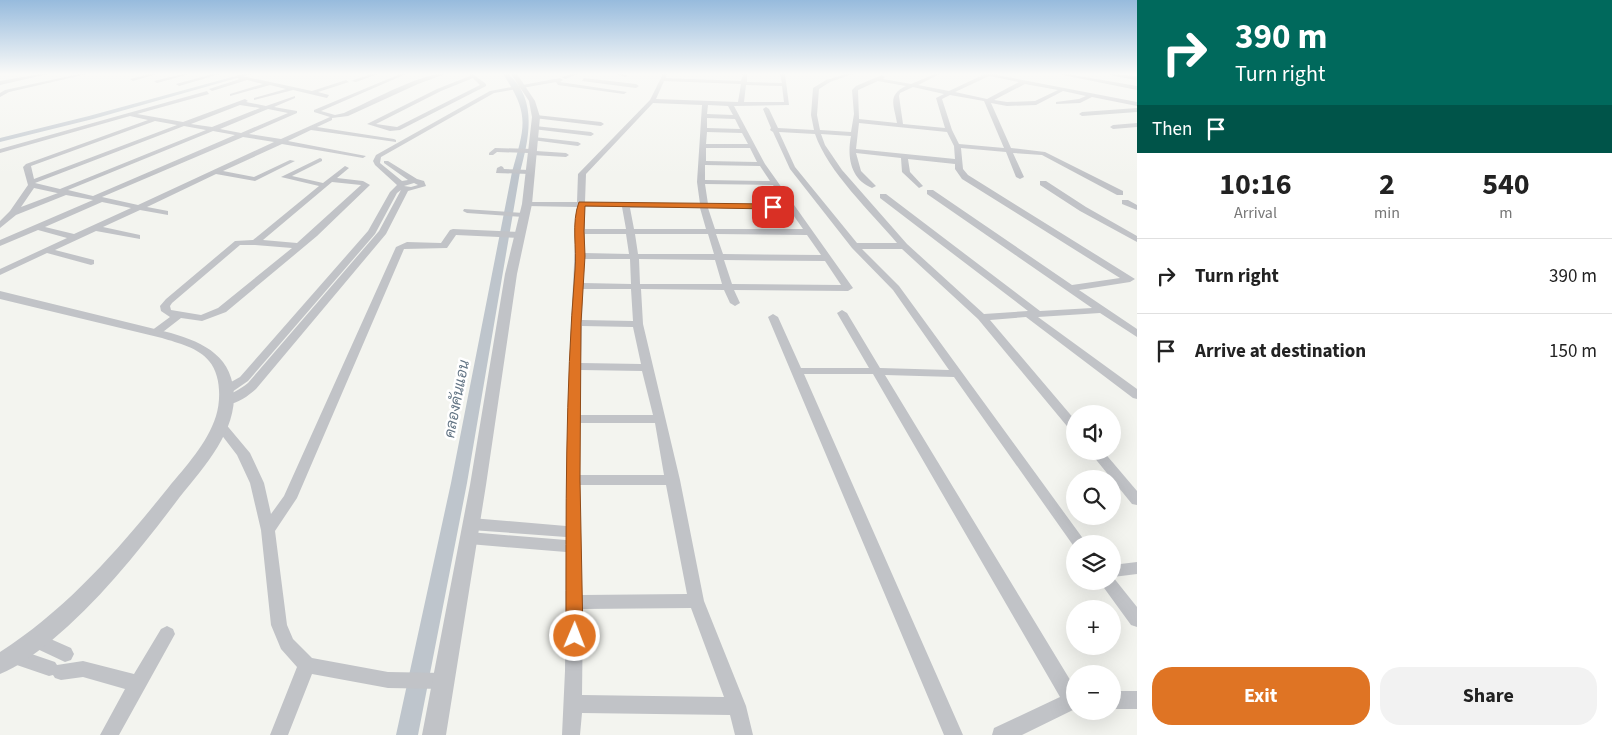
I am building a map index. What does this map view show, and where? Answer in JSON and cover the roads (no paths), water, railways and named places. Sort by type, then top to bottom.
[{"type":"street","points":[[0,151],[153,108]]},
{"type":"street","points":[[0,226],[13,213],[32,184],[225,108]]},
{"type":"street","points":[[13,213],[265,108]]},
{"type":"street","points":[[0,243],[295,112],[275,108]]},
{"type":"street","points":[[322,108],[316,111],[335,117],[346,115],[360,108]]},
{"type":"street","points":[[403,108],[370,125],[393,130],[398,129],[438,108]]},
{"type":"street","points":[[402,187],[377,164],[378,156],[463,108]]},
{"type":"street","points":[[228,395],[242,394],[252,386],[344,280],[377,232],[402,187],[414,181],[386,162],[386,157],[469,108]]},
{"type":"street","points":[[434,735],[438,681],[470,531],[511,274],[515,235],[523,212],[531,149],[532,108]]},
{"type":"street","points":[[571,735],[575,602],[573,480],[576,323],[581,256],[579,231],[582,174],[645,108]]},
{"type":"street","points":[[703,108],[705,116],[701,182],[704,207],[728,288],[735,303]]},
{"type":"street","points":[[578,286],[848,288],[762,164],[733,108]]},
{"type":"street","points":[[814,108],[817,130],[822,145],[839,171],[904,246],[939,276],[982,318],[1066,417]]},
{"type":"street","points":[[856,108],[856,121],[851,151],[856,172],[872,186]]},
{"type":"street","points":[[898,108],[900,126]]},
{"type":"street","points":[[943,108],[957,146],[962,173],[972,183],[1133,279]]},
{"type":"street","points":[[990,108],[1020,177]]},
{"type":"street","points":[[766,109],[792,168],[855,246],[896,288],[1074,535]]},
{"type":"street","points":[[1082,114],[1137,110]]},
{"type":"street","points":[[131,115],[363,156]]},
{"type":"street","points":[[705,116],[738,117]]},
{"type":"street","points":[[0,272],[330,119]]},
{"type":"street","points":[[32,184],[27,167],[30,164],[153,120]]},
{"type":"street","points":[[856,121],[950,130]]},
{"type":"street","points":[[501,168],[499,171],[510,172],[531,149],[601,124]]},
{"type":"street","points":[[1112,127],[1137,125]]},
{"type":"street","points":[[310,128],[394,141]]},
{"type":"street","points":[[704,130],[745,131]]},
{"type":"street","points":[[774,130],[817,130],[853,134]]},
{"type":"street","points":[[513,151],[531,149],[591,134]]},
{"type":"street","points":[[490,155],[578,144]]},
{"type":"street","points":[[23,145],[34,160]]},
{"type":"street","points":[[702,146],[753,146]]},
{"type":"street","points":[[957,146],[1043,153],[1120,193]]},
{"type":"street","points":[[531,149],[566,155]]},
{"type":"street","points":[[851,151],[959,162]]},
{"type":"street","points":[[904,157],[906,172],[919,186]]},
{"type":"street","points":[[299,246],[255,242],[238,243],[169,301],[165,306],[166,311],[202,318],[222,310],[299,246],[366,185],[363,183],[326,182],[285,177],[320,160]]},
{"type":"street","points":[[215,172],[255,179],[292,161]]},
{"type":"street","points":[[703,163],[762,164]]},
{"type":"street","points":[[255,242],[344,168]]},
{"type":"street","points":[[701,182],[776,184]]},
{"type":"street","points":[[1043,183],[1083,209],[1137,239]]},
{"type":"street","points":[[32,184],[165,213]]},
{"type":"street","points":[[930,192],[1136,333]]},
{"type":"street","points":[[883,196],[1137,395]]},
{"type":"street","points":[[1125,202],[1137,208]]},
{"type":"street","points":[[467,211],[499,214],[581,204],[791,207]]},
{"type":"street","points":[[626,205],[634,256],[638,324],[673,480],[696,601],[737,706],[744,735]]},
{"type":"street","points":[[36,227],[75,237]]},
{"type":"street","points":[[96,228],[137,237]]},
{"type":"street","points":[[579,231],[808,232]]},
{"type":"street","points":[[7,660],[37,642],[104,578],[206,452],[217,433],[228,395],[377,232]]},
{"type":"street","points":[[268,530],[290,498],[400,247],[407,245],[442,246],[446,244],[453,232],[515,235]]},
{"type":"street","points":[[855,246],[904,246]]},
{"type":"street","points":[[45,250],[91,262]]},
{"type":"street","points":[[581,256],[828,258]]},
{"type":"street","points":[[333,279],[344,280]]},
{"type":"street","points":[[1070,288],[1133,279]]},
{"type":"street","points":[[0,295],[155,333],[199,347],[212,356],[219,365],[228,395]]},
{"type":"street","points":[[982,318],[1102,310]]},
{"type":"street","points":[[842,313],[1066,687]]},
{"type":"street","points":[[155,333],[180,315]]},
{"type":"street","points":[[773,317],[954,735]]},
{"type":"street","points":[[576,323],[638,324]]},
{"type":"street","points":[[576,366],[647,368]]},
{"type":"street","points":[[796,371],[958,374]]},
{"type":"street","points":[[575,419],[660,419]]},
{"type":"street","points":[[220,424],[243,453],[257,483],[268,530],[279,625],[286,644],[307,665],[388,680],[438,681]]},
{"type":"street","points":[[1103,460],[1137,500]]},
{"type":"street","points":[[573,480],[673,480]]},
{"type":"street","points":[[470,531],[574,540]]},
{"type":"street","points":[[1121,570],[1137,568]]},
{"type":"street","points":[[1114,590],[1137,620]]},
{"type":"street","points":[[575,602],[696,601]]},
{"type":"street","points":[[109,735],[167,634]]},
{"type":"street","points":[[37,642],[75,660],[138,684]]},
{"type":"street","points":[[7,660],[55,670],[75,660]]},
{"type":"street","points":[[279,735],[307,665]]},
{"type":"street","points":[[1121,700],[1137,700]]},
{"type":"street","points":[[573,704],[737,706]]},
{"type":"street","points":[[1001,735],[1066,704]]},
{"type":"waterway","points":[[0,140],[126,108]]},
{"type":"waterway","name":"คลองคันแอน","points":[[407,735],[459,483],[516,172],[526,130],[524,108]]}]
